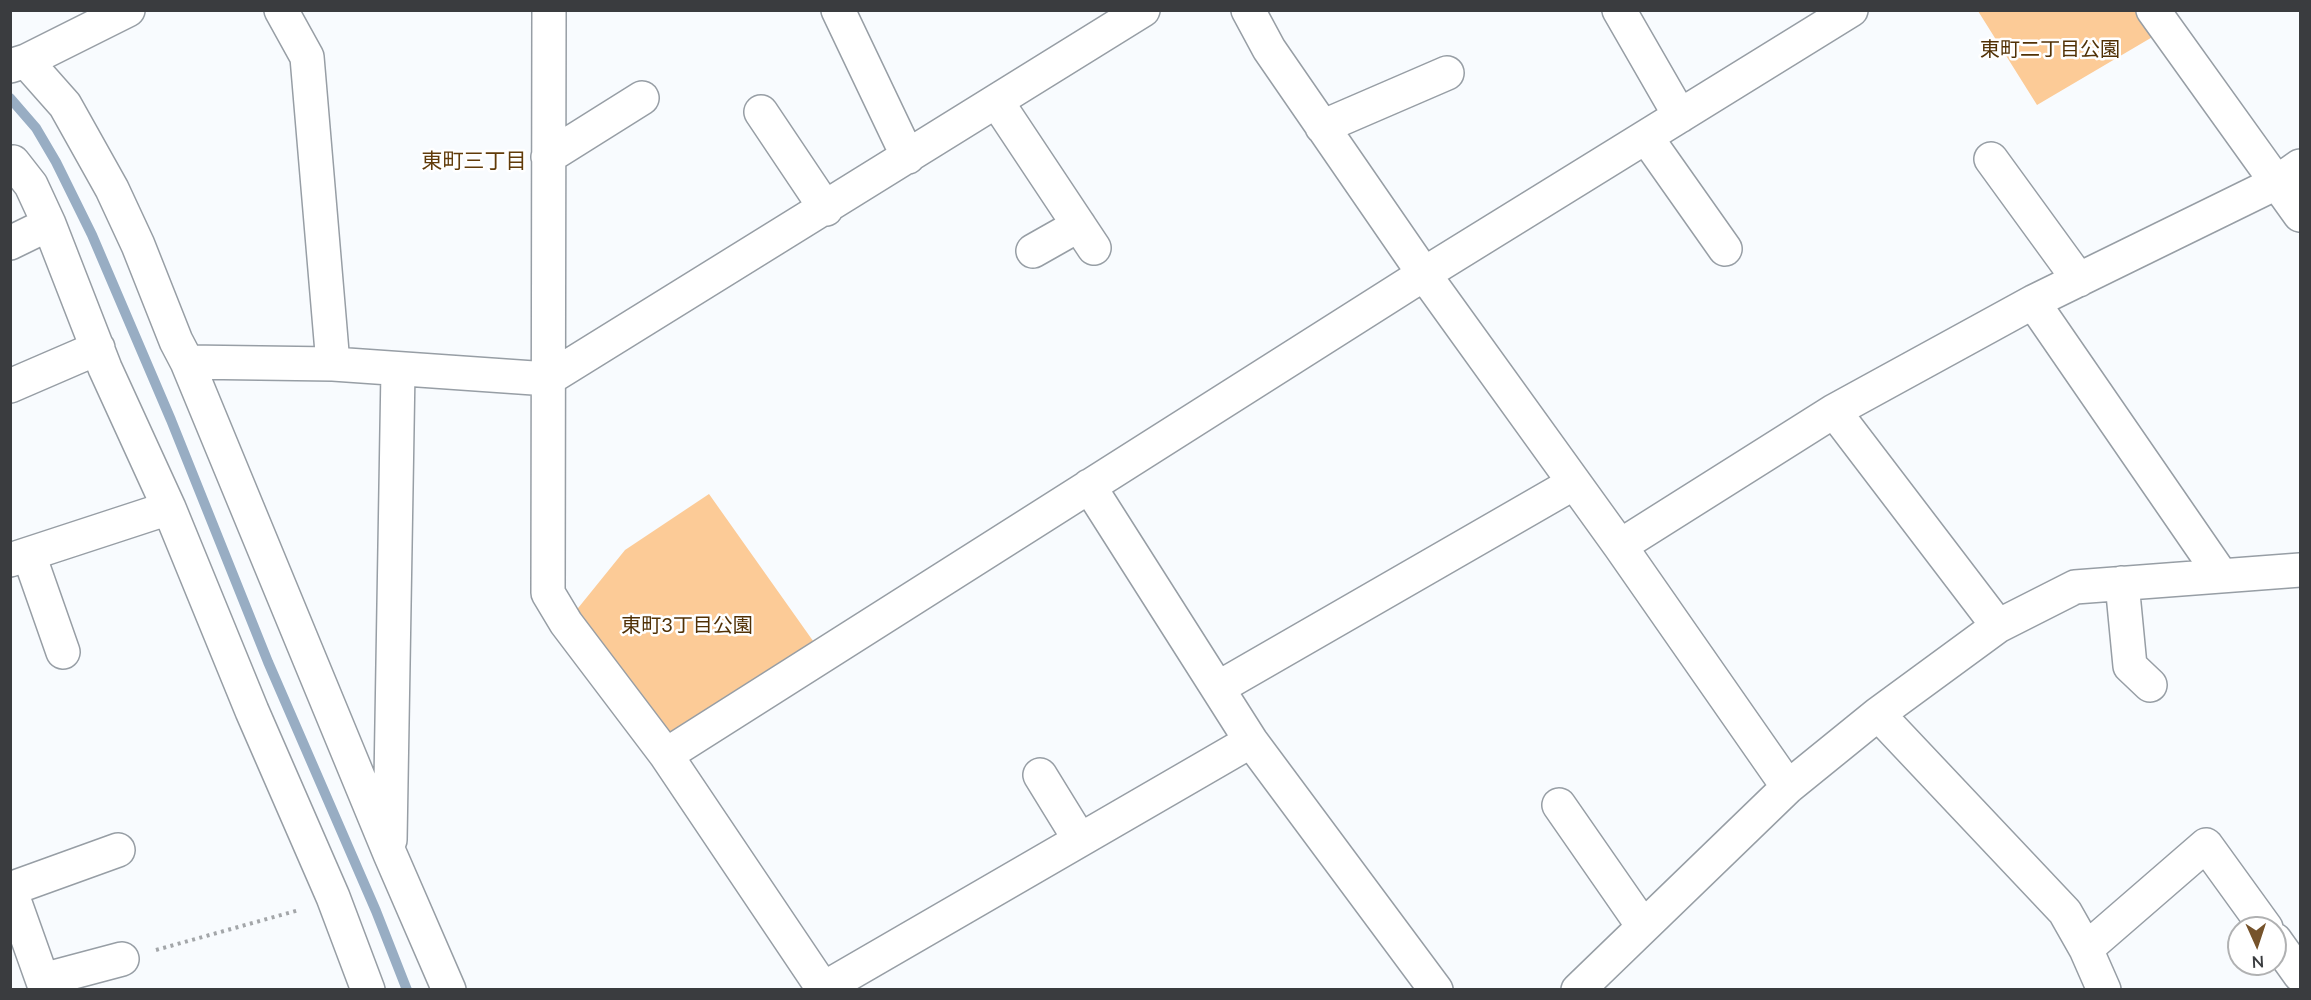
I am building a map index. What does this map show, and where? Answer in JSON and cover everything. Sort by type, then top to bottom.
[{"type":"street","points":[[128,10],[18,63],[64,105],[112,189],[138,245],[176,341],[188,362],[390,854],[449,990]]},
{"type":"street","points":[[281,10],[307,57],[333,364]]},
{"type":"street","points":[[549,10],[548,593],[566,623],[666,755],[823,989],[1251,741]]},
{"type":"street","points":[[838,10],[908,157]]},
{"type":"street","points":[[188,362],[333,364],[548,379],[1143,10]]},
{"type":"street","points":[[1248,10],[1269,49],[1424,274],[1620,546],[1788,787]]},
{"type":"street","points":[[1619,10],[1680,116]]},
{"type":"street","points":[[666,755],[1424,274],[1851,10]]},
{"type":"street","points":[[2153,10],[2288,174],[2301,215]]},
{"type":"street","points":[[1322,127],[1447,73]]},
{"type":"street","points":[[548,157],[642,98]]},
{"type":"street","points":[[997,102],[1086,237],[1033,251]]},
{"type":"street","points":[[760,111],[826,208]]},
{"type":"street","points":[[1646,137],[1725,249]]},
{"type":"street","points":[[1991,159],[2079,280]]},
{"type":"street","points":[[13,162],[31,185],[49,224],[98,348],[169,508],[252,711],[333,897],[368,990]]},
{"type":"street","points":[[1620,546],[1833,411],[2033,302],[2288,174]]},
{"type":"street","points":[[10,243],[49,224]]},
{"type":"street","points":[[2033,302],[2221,575]]},
{"type":"street","points":[[10,386],[98,348]]},
{"type":"street","points":[[390,854],[398,370]]},
{"type":"street","points":[[1833,411],[1998,626]]},
{"type":"street","points":[[1218,688],[1574,483]]},
{"type":"street","points":[[1089,486],[1251,741],[1436,990]]},
{"type":"street","points":[[63,652],[20,558],[169,508]]},
{"type":"street","points":[[1578,990],[1788,787],[1878,714],[1998,626],[2075,587],[2301,570]]},
{"type":"street","points":[[2122,583],[2130,666],[2150,685]]},
{"type":"street","points":[[1878,714],[2065,912],[2104,990]]},
{"type":"street","points":[[1040,775],[1080,840]]},
{"type":"street","points":[[1558,806],[1643,926]]},
{"type":"street","points":[[2086,950],[2206,845],[2257,916]]},
{"type":"street","points":[[118,850],[11,895],[44,985],[122,959]]},
{"type":"street","points":[[2287,956],[2301,975]]},
{"type":"path","points":[[122,959],[280,916],[333,897]]},
{"type":"green space","name":"東町二丁目公園","points":[[1978,11],[2153,11],[2166,29],[2037,105]]},
{"type":"green space","name":"東町3丁目公園","points":[[709,494],[823,655],[666,755],[566,623],[625,550]]},
{"type":"waterway","points":[[10,98],[36,128],[56,162],[92,235],[171,420],[268,662],[376,911],[407,990]]},
{"type":"district","name":"東町三丁目","points":[[474,161]]}]
